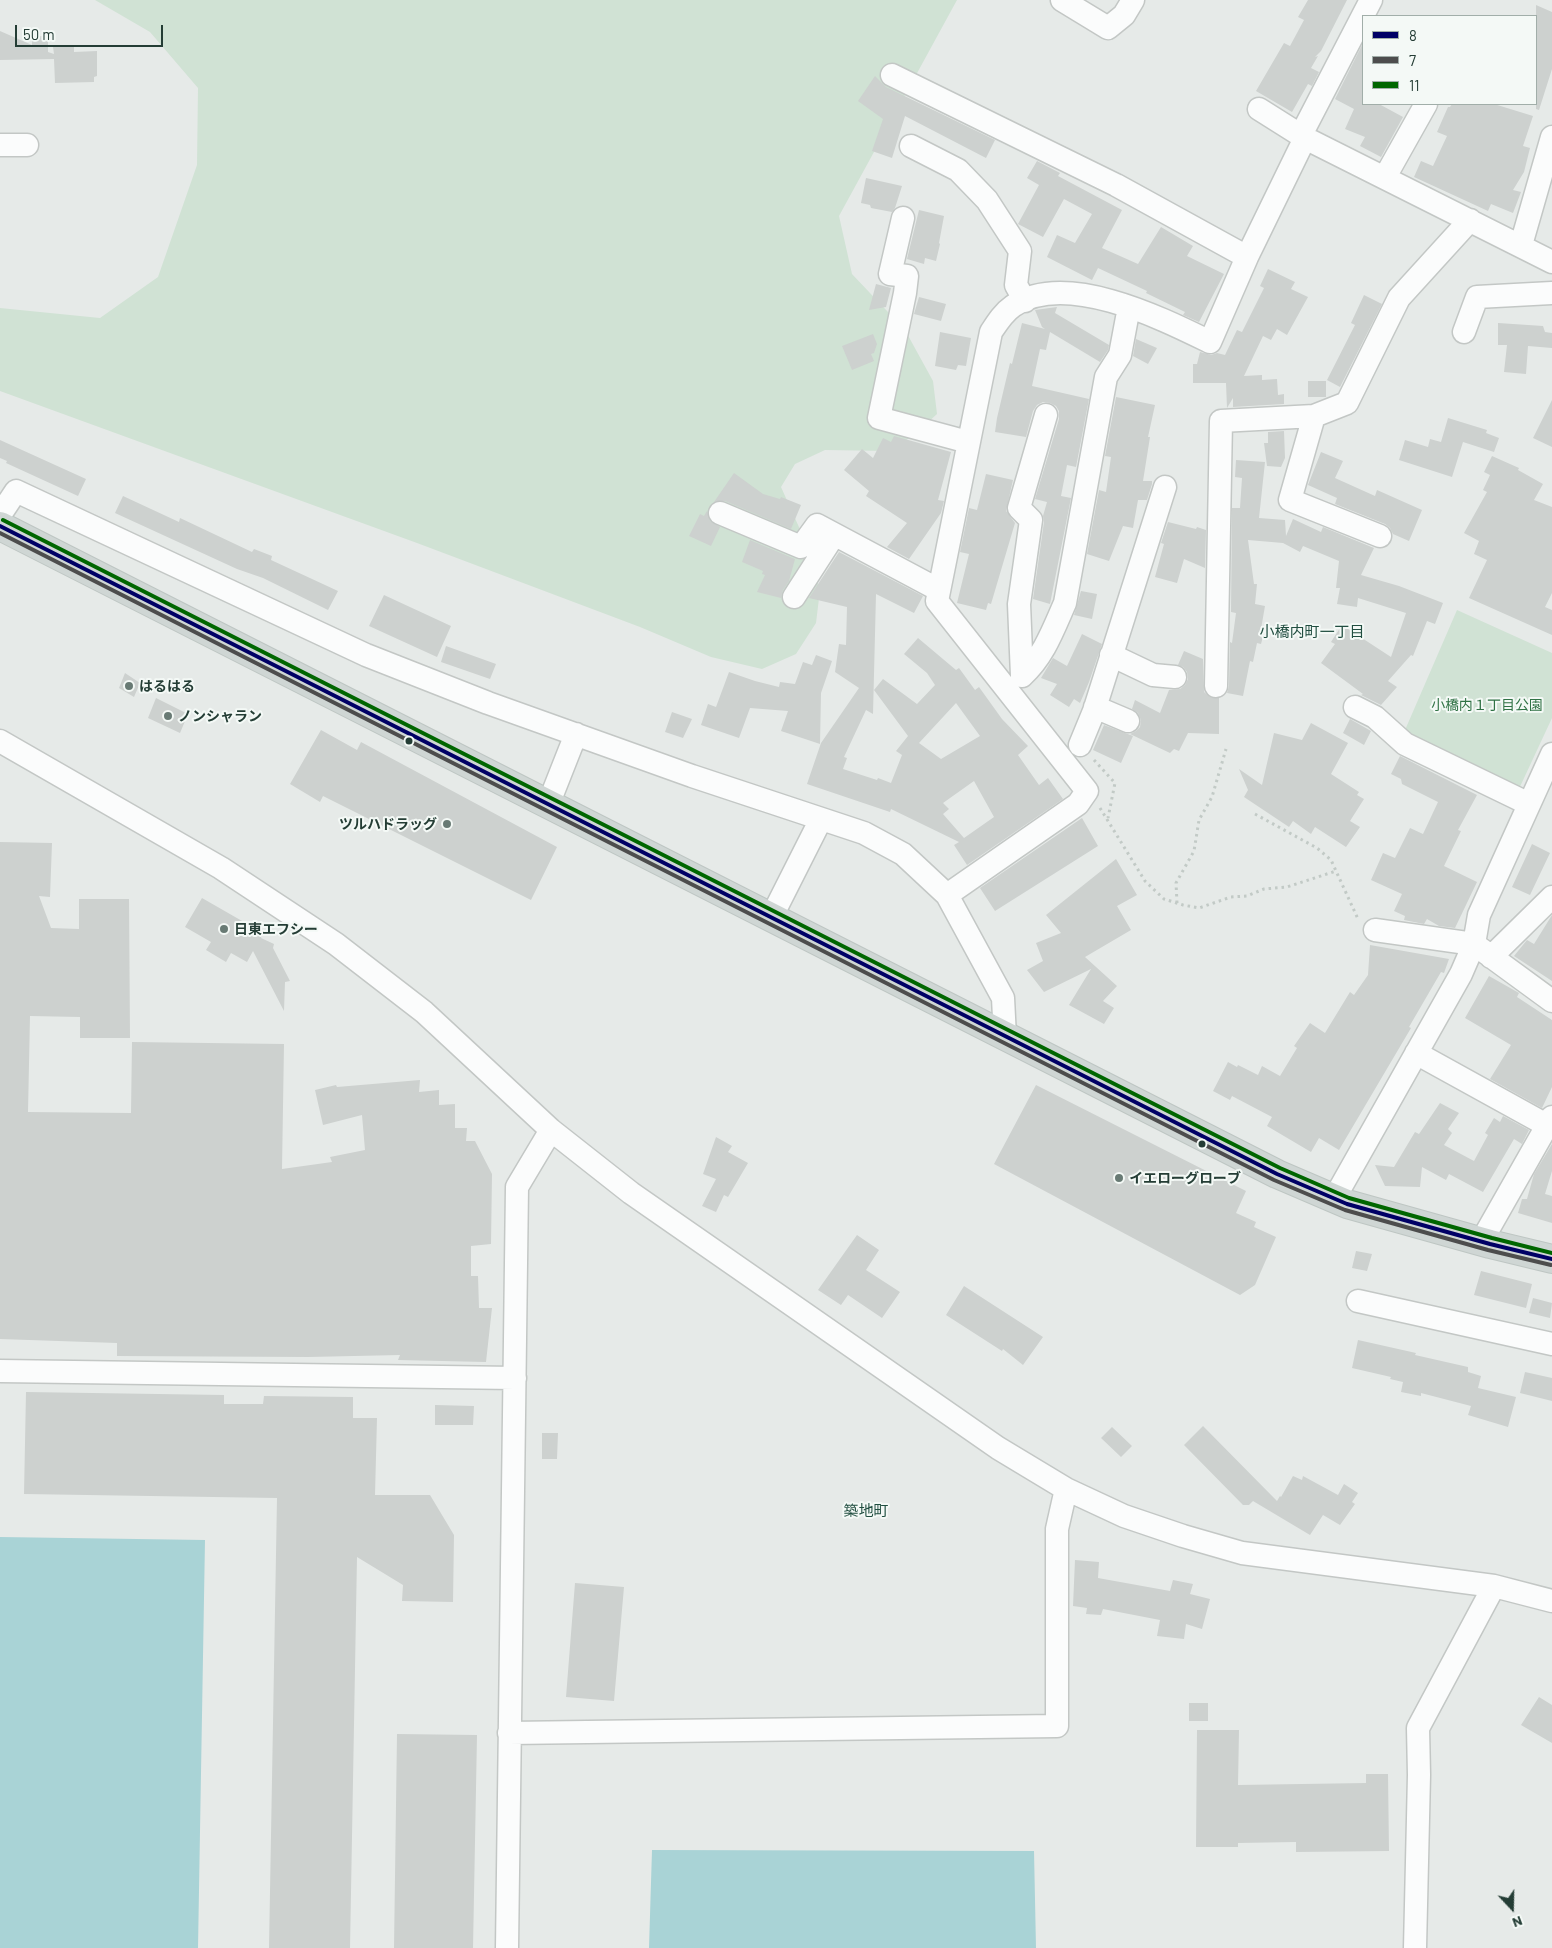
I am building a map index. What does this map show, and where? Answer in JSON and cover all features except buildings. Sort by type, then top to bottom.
[{"type":"main road","points":[[0,526],[1005,1038],[1277,1174],[1334,1199],[1481,1242],[1552,1259]]},
{"type":"street","points":[[1062,0],[1108,28],[1124,15],[1133,0]]},
{"type":"street","points":[[1364,15],[1371,0]]},
{"type":"street","points":[[947,895],[1078,804],[1087,791],[937,601],[990,332],[1004,314],[1015,305],[1039,296],[1072,294],[1129,307],[1163,320],[1210,342],[1303,136],[1362,18]]},
{"type":"street","points":[[892,74],[1116,185],[1247,257]]},
{"type":"street","points":[[1385,178],[1425,105]]},
{"type":"street","points":[[1259,110],[1303,136],[1552,262]]},
{"type":"street","points":[[1521,245],[1552,137]]},
{"type":"street","points":[[0,145],[27,145]]},
{"type":"street","points":[[911,146],[958,170],[987,200],[1020,251],[1016,285],[1025,301]]},
{"type":"street","points":[[903,218],[890,274],[907,276],[905,293],[879,418],[968,442]]},
{"type":"street","points":[[1216,686],[1221,421],[1314,416],[1347,403],[1399,298],[1470,220]]},
{"type":"street","points":[[1464,332],[1477,297],[1552,293]]},
{"type":"street","points":[[1046,414],[1019,508],[1031,520],[1019,604],[1022,676],[1036,664],[1065,603],[1106,377],[1120,355],[1129,307]]},
{"type":"street","points":[[1314,416],[1290,500],[1380,536]]},
{"type":"street","points":[[1080,745],[1095,707],[1165,487]]},
{"type":"street","points":[[0,514],[16,491],[366,655],[692,776],[864,833],[904,854],[947,895],[1004,998],[1005,1038]]},
{"type":"street","points":[[720,513],[802,547],[818,525],[939,590]]},
{"type":"street","points":[[794,597],[834,535]]},
{"type":"street","points":[[1111,655],[1154,675],[1175,677]]},
{"type":"street","points":[[1095,707],[1128,721]]},
{"type":"street","points":[[1355,707],[1375,717],[1405,744],[1529,804]]},
{"type":"street","points":[[548,805],[576,734]]},
{"type":"street","points":[[0,741],[221,868],[336,944],[424,1012],[552,1130],[631,1193],[998,1448],[1066,1489],[1124,1516],[1242,1553],[1494,1586],[1552,1601]]},
{"type":"street","points":[[1334,1199],[1461,974],[1474,944],[1479,915],[1552,754]]},
{"type":"street","points":[[770,918],[821,819]]},
{"type":"street","points":[[1492,957],[1552,897]]},
{"type":"street","points":[[1367,925],[1474,944],[1552,1001]]},
{"type":"street","points":[[1416,1053],[1550,1124],[1481,1242]]},
{"type":"street","points":[[507,1948],[517,1187],[552,1130]]},
{"type":"street","points":[[1358,1300],[1552,1344]]},
{"type":"street","points":[[0,1371],[515,1378]]},
{"type":"street","points":[[509,1733],[1057,1726],[1057,1529],[1066,1489]]},
{"type":"street","points":[[1415,1948],[1418,1728],[1494,1586]]},
{"type":"path","points":[[1177,903],[1176,883],[1194,851],[1199,820],[1212,797],[1226,749]]},
{"type":"path","points":[[1087,791],[1108,818],[1145,881],[1164,899],[1199,908],[1231,897],[1247,896],[1264,889],[1287,887],[1336,871]]},
{"type":"path","points":[[1255,814],[1317,848],[1331,860],[1367,925]]},
{"type":"green space","points":[[95,0],[957,0],[839,216],[852,274],[905,330],[933,381],[937,414],[914,435],[889,451],[825,450],[795,464],[781,487],[807,545],[820,590],[816,623],[796,654],[762,669],[711,657],[640,627],[417,543],[0,391],[0,308],[100,318],[158,277],[197,165],[198,88],[150,32]]},
{"type":"green space","name":"小橋内１丁目公園","points":[[1457,610],[1552,653],[1552,718],[1518,791],[1402,737]]},
{"type":"water","points":[[0,1537],[205,1540],[198,1948],[0,1948]]},
{"type":"water","points":[[652,1850],[1034,1851],[1036,1948],[649,1948]]},
{"type":"transit line","name":"11","points":[[3,520],[1280,1168],[1349,1198],[1552,1253]]},
{"type":"transit line","name":"8","points":[[0,526],[1277,1174],[1347,1204],[1490,1244],[1552,1259]]},
{"type":"transit line","name":"7","points":[[0,533],[1274,1180],[1345,1210],[1488,1250],[1551,1265]]},
{"type":"place","name":"はるはる","points":[[129,686]]},
{"type":"place","name":"ノンシャラン","points":[[168,716]]},
{"type":"place","name":"ツルハドラッグ","points":[[447,824]]},
{"type":"place","name":"日東エフシー","points":[[224,929]]},
{"type":"place","name":"イエローグローブ","points":[[1119,1178]]},
{"type":"district","name":"小橋内町一丁目","points":[[1312,632]]},
{"type":"district","name":"築地町","points":[[866,1511]]}]
